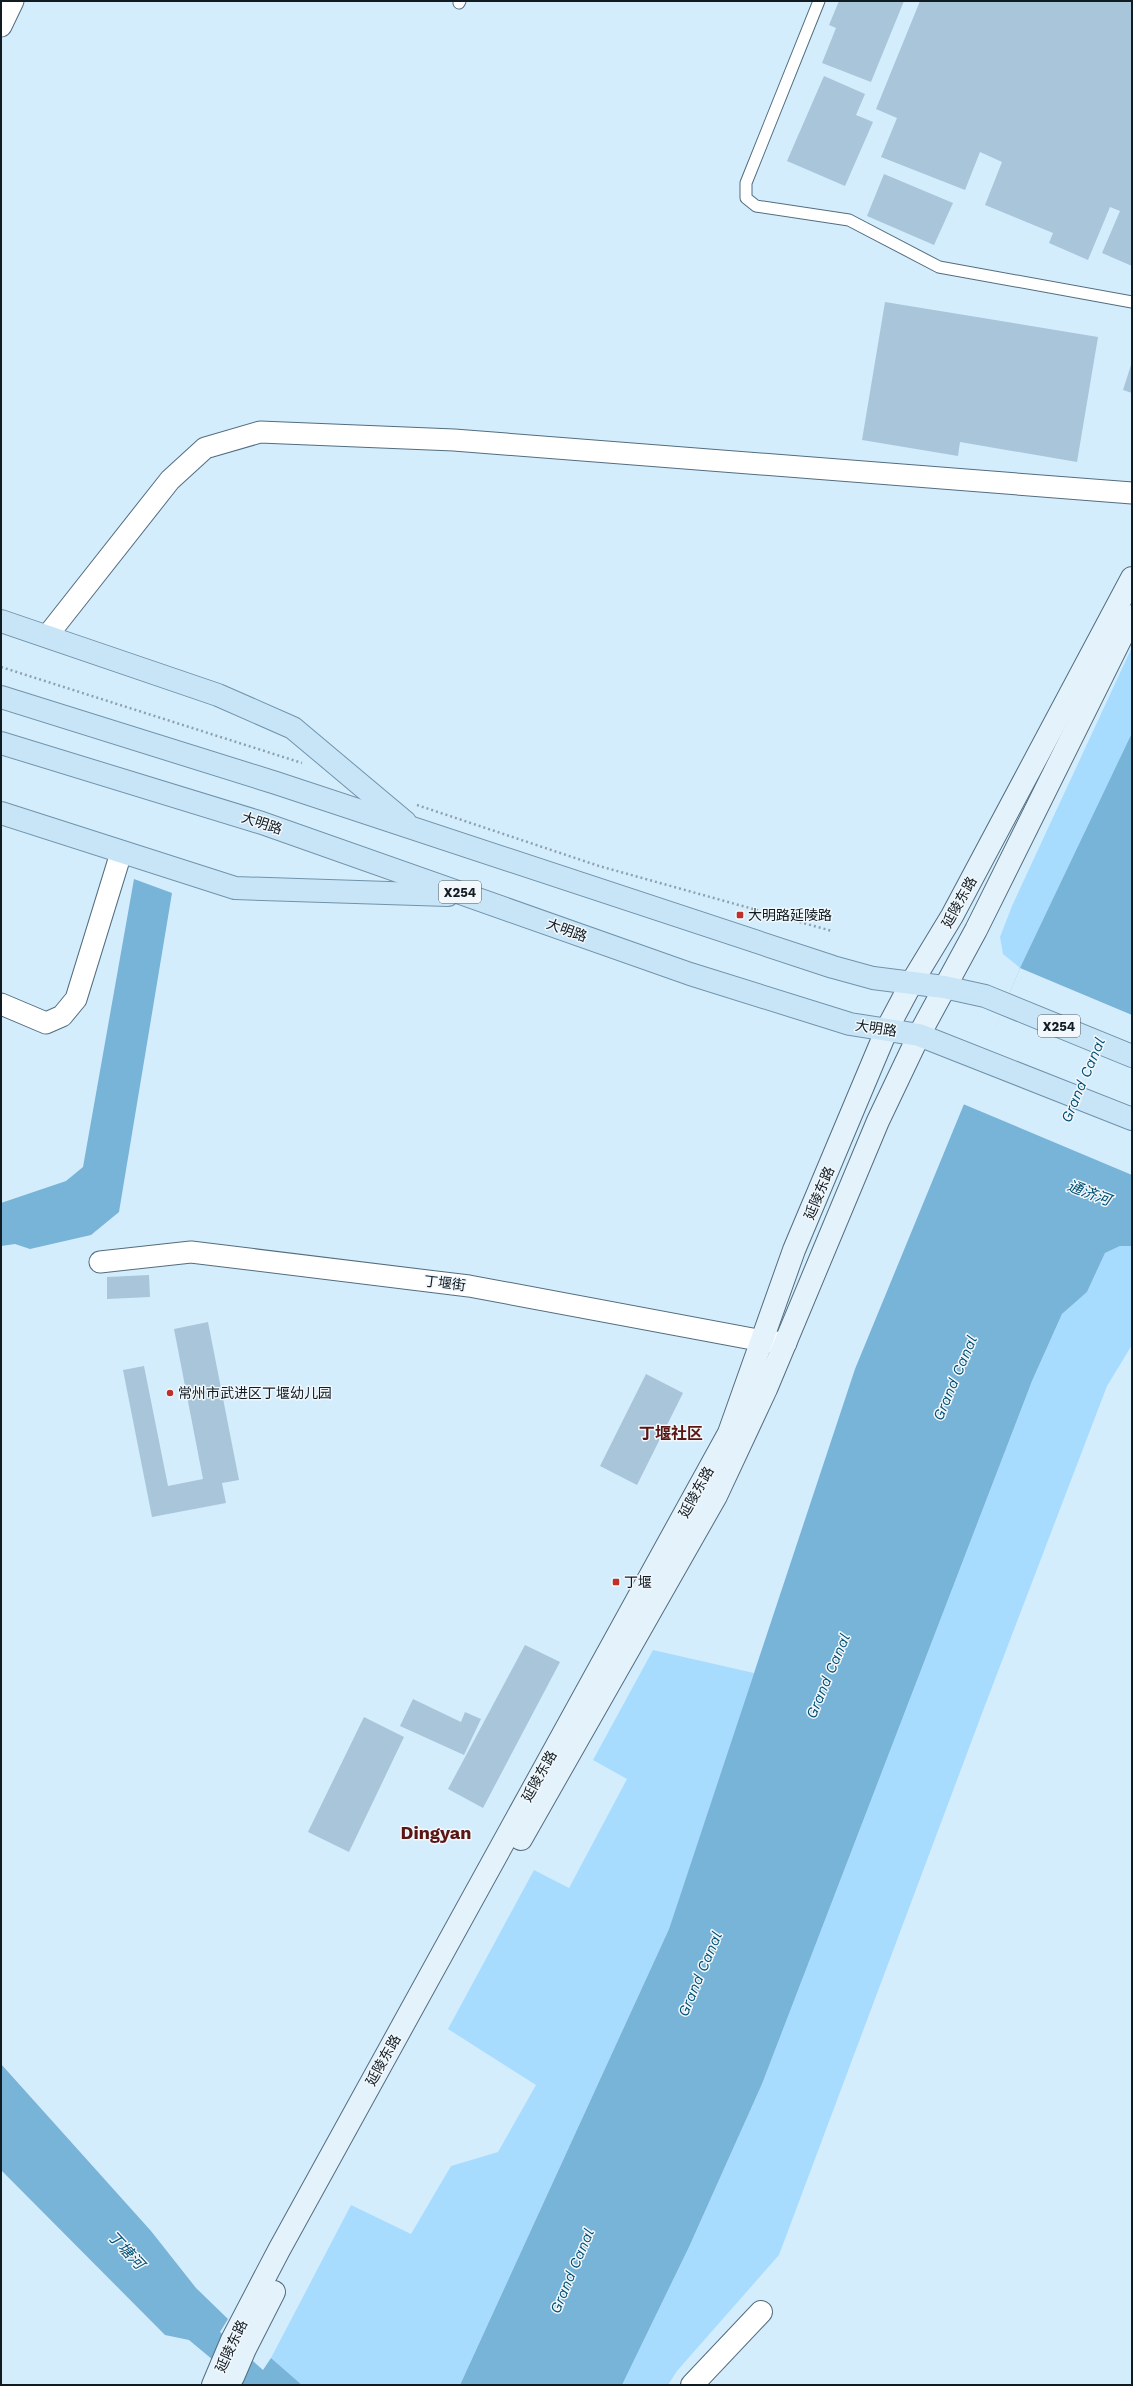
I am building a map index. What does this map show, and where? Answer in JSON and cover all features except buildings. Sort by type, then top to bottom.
[{"type":"main road","name":"延陵东路","points":[[223,2382],[238,2344],[456,1926],[729,1433],[763,1341],[794,1250],[887,1029],[912,982],[952,916],[1132,578]]},
{"type":"main road","name":"延陵东路","points":[[238,2344],[296,2249],[482,1908],[716,1496],[786,1343],[878,1121],[919,1035],[976,930],[1132,616]]},
{"type":"main road","points":[[1,621],[218,695],[293,728],[415,830]]},
{"type":"main road","name":"X254","points":[[1,697],[276,783],[833,967],[873,978],[944,987],[985,996],[1132,1056]]},
{"type":"main road","name":"大明路","points":[[1,743],[262,823],[470,895],[690,974],[850,1024],[919,1035],[1132,1119]]},
{"type":"main road","points":[[1,813],[121,853],[235,888],[470,895]]},
{"type":"street","points":[[1,26],[13,1]]},
{"type":"street","points":[[47,636],[170,480],[204,448],[260,432],[454,440],[1132,493]]},
{"type":"street","points":[[1,1004],[46,1023],[62,1016],[76,998],[121,853]]},
{"type":"street","name":"丁堰街","points":[[100,1262],[191,1252],[469,1286],[763,1341],[786,1343]]},
{"type":"street","points":[[692,2385],[761,2312]]},
{"type":"lane","points":[[819,1],[746,183],[746,198],[756,206],[849,220],[939,266],[1132,302]]},
{"type":"path","points":[[1,667],[305,764]]},
{"type":"path","points":[[411,803],[599,866],[832,931]]},
{"type":"shaded area","points":[[1132,647],[1132,738],[1020,968],[1003,954],[1000,937],[1012,906]]},
{"type":"shaded area","points":[[1120,1246],[1132,1246],[1132,1345],[1107,1386],[984,1708],[779,2255],[677,2371],[668,2385],[622,2385],[689,2247],[762,2084],[1032,1381],[1062,1314],[1087,1292],[1105,1253]]},
{"type":"shaded area","points":[[653,1650],[754,1673],[669,1929],[460,2385],[302,2385],[271,2358],[351,2205],[411,2234],[451,2166],[498,2152],[536,2085],[448,2029],[534,1870],[569,1888],[627,1779],[593,1760]]},
{"type":"water","points":[[1132,733],[1132,1246],[1120,1246],[1105,1253],[1087,1292],[1062,1314],[1032,1381],[762,2084],[689,2247],[622,2385],[460,2385],[669,1929],[855,1369],[1020,968]]},
{"type":"water","points":[[134,879],[172,893],[119,1212],[91,1235],[30,1249],[15,1244],[1,1246],[1,1203],[66,1181],[83,1167]]},
{"type":"water","name":"丁塘河","points":[[1,2064],[151,2231],[196,2288],[228,2319],[220,2332],[263,2370],[271,2358],[302,2385],[243,2385],[189,2340],[165,2335],[1,2170]]},
{"type":"pier","points":[[1020,968],[1132,1015],[1132,1175],[963,1104]]},
{"type":"place","name":"大明路延陵路","points":[[740,915]]},
{"type":"place","name":"常州市武进区丁堰幼儿园","points":[[170,1393]]},
{"type":"place","name":"丁堰","points":[[616,1582]]},
{"type":"district","name":"丁堰社区","points":[[671,1433]]},
{"type":"district","name":"Dingyan","points":[[436,1832]]},
{"type":"water label","name":"Grand Canal","points":[[1083,1080]]},
{"type":"water label","name":"通济河","points":[[1089,1193]]},
{"type":"water label","name":"Grand Canal","points":[[955,1378]]},
{"type":"water label","name":"Grand Canal","points":[[828,1676]]},
{"type":"water label","name":"Grand Canal","points":[[700,1974]]},
{"type":"water label","name":"Grand Canal","points":[[572,2271]]}]
